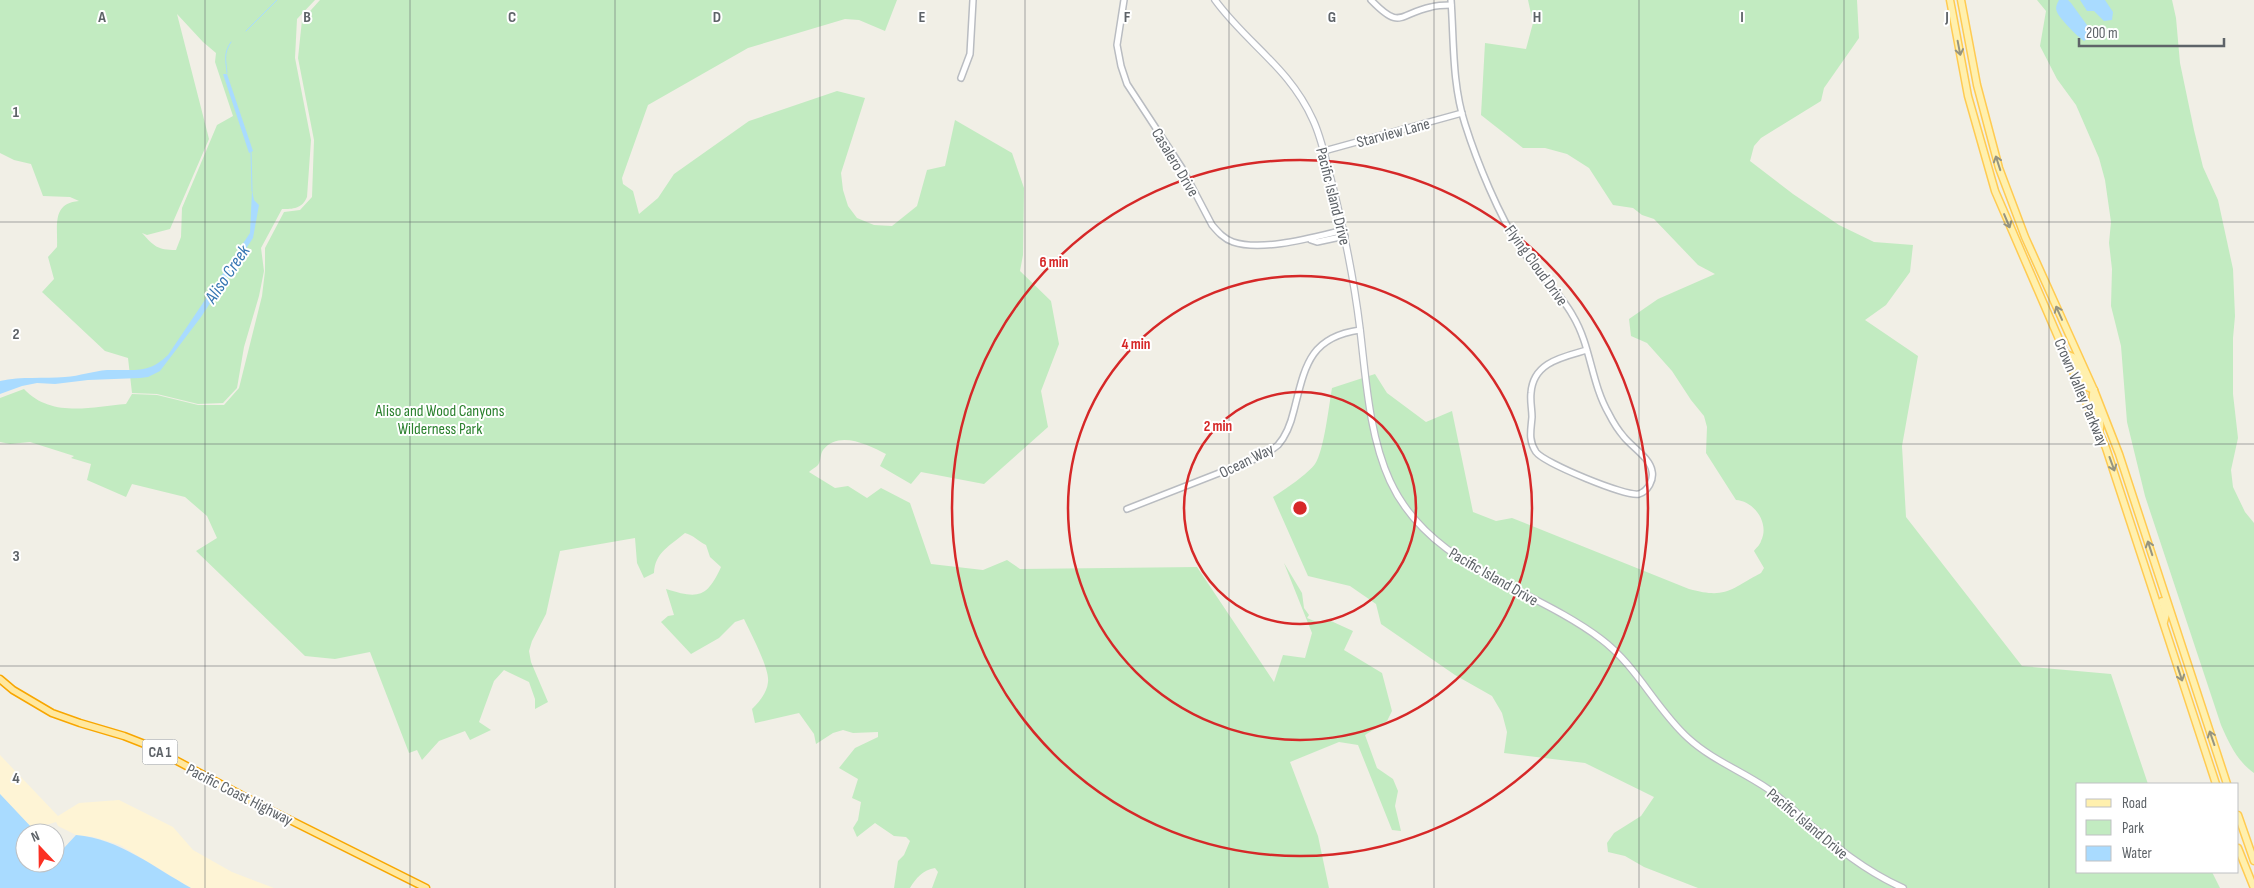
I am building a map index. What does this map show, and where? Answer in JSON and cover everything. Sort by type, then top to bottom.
[{"type":"highway","name":"Pacific Coast Highway","points":[[0,679],[13,690],[52,713],[147,745],[262,806],[426,888]]},
{"type":"main road","name":"Pacific Island Drive","points":[[1215,0],[1234,23],[1278,66],[1294,86],[1314,121],[1324,151],[1345,233],[1360,330],[1363,363],[1380,453],[1395,491],[1410,514],[1424,530],[1453,555],[1578,623],[1602,640],[1620,657],[1678,728],[1694,744],[1717,760],[1770,790],[1856,863],[1903,888]]},
{"type":"main road","name":"Crown Valley Parkway","points":[[1950,0],[1968,96],[1995,191],[2066,354],[2117,479],[2216,783]]},
{"type":"main road","name":"Crown Valley Parkway","points":[[1961,0],[1977,85],[1999,168],[2025,237],[2094,390],[2125,470],[2227,783]]},
{"type":"main road","points":[[2066,354],[2072,356],[2087,387],[2094,390],[2091,397],[2102,424],[2099,432]]},
{"type":"main road","points":[[2165,594],[2162,601],[2166,614],[2164,624],[2172,630],[2180,657],[2186,660]]},
{"type":"main road","points":[[2239,818],[2254,861]]},
{"type":"main road","points":[[2239,850],[2254,888]]},
{"type":"street","points":[[961,78],[970,54],[973,0]]},
{"type":"street","name":"Casalero Drive","points":[[1124,0],[1118,45],[1120,66],[1127,84],[1182,168],[1212,225],[1229,240],[1245,244],[1310,240],[1317,242],[1345,233]]},
{"type":"street","points":[[1371,0],[1383,12],[1397,18],[1406,18],[1430,7],[1451,2]]},
{"type":"street","name":"Flying Cloud Drive","points":[[1451,2],[1454,59],[1462,113],[1497,205],[1512,234],[1573,316],[1587,350],[1599,393],[1608,413],[1624,438],[1650,466],[1652,478],[1650,485],[1637,494],[1618,490],[1549,462],[1535,450],[1530,435],[1532,417],[1530,393],[1532,383],[1546,364],[1555,359],[1587,350]]},
{"type":"street","name":"Starview Lane","points":[[1324,151],[1462,113]]},
{"type":"street","name":"Ocean Way","points":[[1127,510],[1255,459],[1271,450],[1285,435],[1305,368],[1311,356],[1329,339],[1339,334],[1360,330]]},
{"type":"green space","points":[[0,0],[315,0],[297,19],[295,58],[311,140],[307,197],[300,206],[282,209],[261,248],[264,271],[259,296],[244,347],[237,388],[223,403],[198,404],[157,394],[132,393],[128,358],[105,351],[42,292],[54,279],[48,257],[57,247],[57,224],[60,211],[64,206],[79,201],[70,197],[43,196],[31,164],[14,160],[0,153]],"holes":[[[177,14],[216,53],[215,62],[233,116],[217,125],[182,208],[181,237],[176,250],[164,249],[153,244],[142,233],[147,235],[170,229],[209,139]]]},
{"type":"green space","name":"Aliso and Wood Canyons Wilderness Park","points":[[320,0],[897,0],[885,31],[859,20],[845,19],[748,48],[648,105],[622,178],[623,184],[633,191],[639,214],[658,198],[674,174],[749,121],[837,91],[865,98],[841,173],[843,190],[848,206],[857,218],[874,225],[892,226],[917,206],[927,170],[945,166],[955,120],[1012,153],[1024,188],[1023,255],[1020,271],[1051,301],[1059,344],[1041,391],[1048,427],[984,484],[921,472],[911,484],[880,466],[886,454],[854,441],[845,440],[830,444],[823,450],[820,462],[809,472],[835,488],[848,486],[867,498],[881,488],[910,503],[931,564],[983,570],[1007,560],[1020,569],[1197,567],[1274,682],[1283,655],[1305,658],[1312,633],[1284,563],[1302,593],[1304,608],[1309,615],[1307,618],[1319,623],[1331,621],[1353,631],[1344,650],[1382,673],[1392,711],[1387,721],[1365,735],[1377,768],[1393,779],[1398,791],[1395,806],[1401,831],[1392,830],[1358,745],[1339,742],[1290,762],[1318,836],[1329,888],[932,888],[938,872],[935,868],[920,875],[910,888],[894,888],[898,861],[904,855],[910,841],[906,837],[894,836],[875,823],[857,837],[853,828],[858,820],[861,802],[852,798],[858,779],[839,768],[855,748],[878,737],[878,732],[853,733],[843,730],[833,733],[816,744],[814,734],[799,713],[755,723],[752,709],[764,694],[768,676],[755,641],[744,619],[735,622],[719,638],[691,654],[661,622],[668,616],[674,615],[666,589],[694,595],[700,593],[711,585],[721,567],[710,557],[706,545],[685,533],[660,555],[654,573],[644,578],[637,563],[635,538],[560,551],[546,614],[529,651],[531,662],[548,702],[535,709],[535,699],[529,682],[504,670],[494,681],[479,722],[491,730],[470,740],[465,731],[439,741],[422,760],[417,750],[409,753],[370,652],[335,659],[305,656],[196,551],[217,538],[207,516],[185,497],[132,484],[126,497],[87,480],[91,464],[71,458],[74,456],[30,442],[10,444],[0,442],[0,398],[24,389],[46,404],[59,407],[85,408],[126,404],[132,394],[157,395],[198,405],[224,405],[239,388],[262,296],[265,248],[284,212],[300,210],[312,197],[314,140],[298,58],[302,20]]},
{"type":"green space","points":[[1528,0],[1857,0],[1859,38],[1824,88],[1821,101],[1761,138],[1754,146],[1750,161],[1793,194],[1839,225],[1874,242],[1913,245],[1910,272],[1886,305],[1865,320],[1918,356],[1902,446],[1906,517],[2022,666],[2111,674],[2148,783],[2076,783],[2076,873],[2212,873],[2220,888],[1698,888],[1644,867],[1625,856],[1608,852],[1607,843],[1614,833],[1641,816],[1654,797],[1585,763],[1504,753],[1507,732],[1502,713],[1492,696],[1455,675],[1381,624],[1376,604],[1350,586],[1308,576],[1273,497],[1302,477],[1315,464],[1324,439],[1332,388],[1375,374],[1387,393],[1426,422],[1452,411],[1473,512],[1496,521],[1512,518],[1689,589],[1701,592],[1720,593],[1727,591],[1761,573],[1764,568],[1754,551],[1760,544],[1763,534],[1762,520],[1749,504],[1736,500],[1706,453],[1707,427],[1704,416],[1672,371],[1647,343],[1631,336],[1629,319],[1658,299],[1715,274],[1698,265],[1654,219],[1642,215],[1633,208],[1613,205],[1589,168],[1567,154],[1545,148],[1523,148],[1481,115],[1485,43],[1526,49],[1533,23]]},
{"type":"green space","points":[[2037,0],[2172,0],[2176,18],[2180,63],[2194,130],[2203,167],[2218,200],[2233,269],[2235,316],[2233,394],[2238,438],[2231,470],[2233,487],[2245,512],[2254,523],[2254,773],[2238,757],[2221,725],[2145,496],[2127,422],[2121,346],[2111,306],[2112,269],[2109,243],[2111,222],[2105,180],[2099,158],[2076,105],[2057,79],[2040,46],[2046,11]]},
{"type":"sand","points":[[0,755],[58,816],[79,803],[119,800],[173,827],[193,850],[232,872],[274,888],[191,888],[120,845],[94,837],[76,835],[65,830],[65,823],[27,823],[0,794]]},
{"type":"water","points":[[2059,0],[2068,0],[2071,3],[2092,32],[2092,36],[2084,41],[2073,32],[2058,15],[2056,6]]},
{"type":"water","points":[[2080,0],[2105,0],[2113,12],[2112,20],[2104,21],[2094,11],[2087,11]]},
{"type":"water","points":[[223,74],[227,74],[253,151],[249,153]]},
{"type":"water","name":"Aliso Creek","points":[[252,190],[254,200],[259,205],[253,238],[201,317],[160,371],[148,377],[140,378],[88,380],[55,384],[37,383],[0,394],[0,381],[57,378],[107,370],[140,370],[153,366],[168,355],[250,233]]},
{"type":"water","points":[[0,794],[27,823],[15,823],[15,873],[65,873],[65,847],[76,835],[107,842],[122,848],[191,888],[0,888]]},
{"type":"waterway","name":"Aliso Creek","points":[[246,31],[277,0]]},
{"type":"waterway","name":"Aliso Creek","points":[[227,73],[226,54],[231,42]]},
{"type":"waterway","name":"Aliso Creek","points":[[251,151],[252,191]]}]
